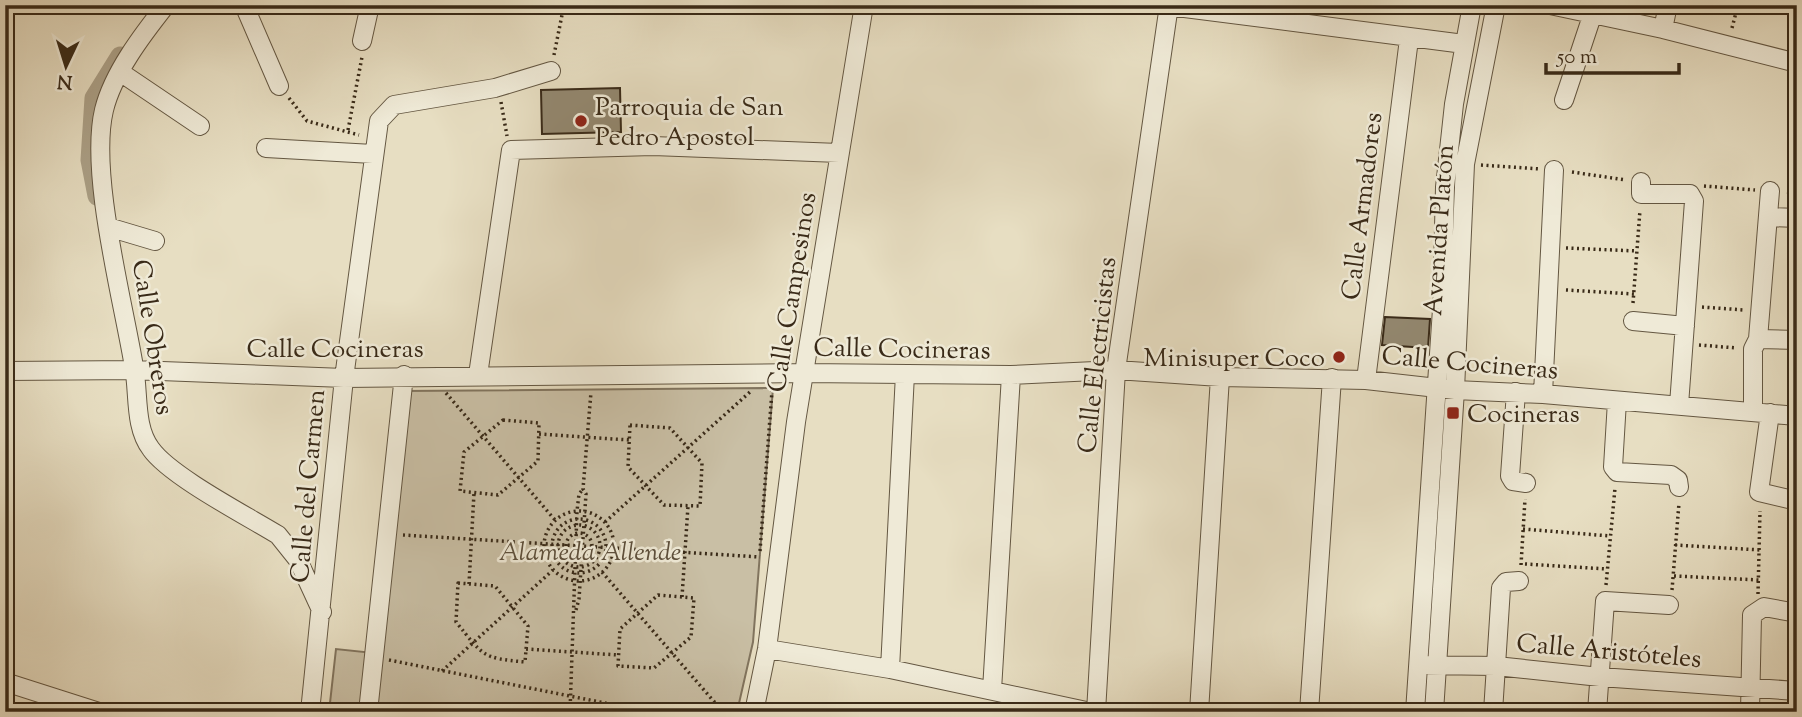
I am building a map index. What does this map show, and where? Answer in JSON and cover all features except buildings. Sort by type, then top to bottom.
[{"type":"street","name":"Calle Obreros","points":[[166,5],[120,72],[104,109],[101,140],[108,227],[135,370],[140,422],[150,449],[174,470],[278,535],[289,545],[322,612]]},
{"type":"street","points":[[244,5],[279,86]]},
{"type":"street","points":[[362,41],[370,5]]},
{"type":"street","name":"Calle Campesinos","points":[[754,712],[767,649],[804,373],[864,5]]},
{"type":"street","name":"Avenida Platón","points":[[1415,712],[1442,309],[1445,187],[1464,44],[1472,5]]},
{"type":"street","name":"Avenida Platón","points":[[1434,712],[1455,390],[1465,164],[1496,5]]},
{"type":"street","points":[[1550,5],[1591,16],[1663,29],[1797,63]]},
{"type":"street","points":[[1663,29],[1668,5]]},
{"type":"street","points":[[1169,6],[1464,44]]},
{"type":"street","name":"Calle Electricistas","points":[[1094,712],[1116,370],[1169,6]]},
{"type":"street","points":[[1564,100],[1591,16]]},
{"type":"street","name":"Calle Armadores","points":[[1366,380],[1409,39]]},
{"type":"street","name":"Calle del Carmen","points":[[310,712],[344,378],[373,148],[379,121],[394,106],[495,88],[551,71]]},
{"type":"street","points":[[120,72],[200,126]]},
{"type":"street","points":[[478,375],[510,150],[653,146],[839,153]]},
{"type":"street","points":[[266,148],[373,148]]},
{"type":"street","points":[[1542,394],[1552,247],[1554,170]]},
{"type":"street","points":[[1641,188],[1693,196],[1679,405]]},
{"type":"street","points":[[1770,191],[1756,344],[1762,412],[1759,492],[1797,501]]},
{"type":"street","points":[[1769,217],[1797,218]]},
{"type":"street","points":[[108,227],[155,241]]},
{"type":"street","points":[[1633,321],[1685,326]]},
{"type":"street","points":[[1756,344],[1797,340]]},
{"type":"street","name":"Calle Cocineras","points":[[5,371],[135,370],[344,378],[404,375],[774,373],[1011,375],[1116,370],[1220,377],[1366,380],[1455,390],[1516,392],[1797,416]]},
{"type":"street","points":[[890,669],[905,374]]},
{"type":"street","points":[[368,712],[404,375]]},
{"type":"street","points":[[992,690],[1011,375]]},
{"type":"street","points":[[1199,712],[1220,377]]},
{"type":"street","points":[[1309,712],[1332,378]]},
{"type":"street","points":[[1516,392],[1510,476],[1513,481],[1526,483]]},
{"type":"street","points":[[1618,401],[1613,467],[1617,472],[1671,475],[1678,480],[1679,487]]},
{"type":"street","points":[[1493,712],[1502,583],[1520,572]]},
{"type":"street","points":[[1597,712],[1605,601],[1669,605]]},
{"type":"street","points":[[1749,712],[1752,615],[1764,607],[1797,613]]},
{"type":"street","points":[[767,649],[890,669],[1094,712]]},
{"type":"street","name":"Calle Aristóteles","points":[[1417,665],[1496,666],[1600,677],[1797,691]]},
{"type":"street","points":[[5,682],[99,712]]},
{"type":"path","points":[[551,71],[564,5]]},
{"type":"path","points":[[1727,47],[1738,5]]},
{"type":"path","points":[[348,130],[362,64],[362,41]]},
{"type":"path","points":[[279,86],[307,121],[348,130],[373,148]]},
{"type":"path","points":[[492,99],[501,99],[510,150]]},
{"type":"path","points":[[1633,321],[1641,188]]},
{"type":"path","points":[[1552,247],[1637,251]]},
{"type":"path","points":[[1549,289],[1634,294]]},
{"type":"path","points":[[1687,307],[1760,311]]},
{"type":"path","points":[[1685,345],[1756,344]]},
{"type":"path","points":[[759,568],[774,373]]},
{"type":"path","points":[[605,522],[754,388]]},
{"type":"path","points":[[555,545],[562,559],[575,567],[594,561],[600,547],[595,533],[580,525],[577,519],[579,494],[583,489],[592,390]]},
{"type":"path","points":[[445,392],[555,520]]},
{"type":"path","points":[[503,420],[538,423],[539,434],[538,461],[498,495],[460,491],[464,452],[503,420]]},
{"type":"path","points":[[630,425],[670,428],[689,449],[702,463],[700,506],[664,505],[628,467],[630,425]]},
{"type":"path","points":[[539,434],[629,440]]},
{"type":"path","points":[[1605,601],[1617,472]]},
{"type":"path","points":[[1526,483],[1520,572],[1607,569]]},
{"type":"path","points":[[1669,605],[1679,487]]},
{"type":"path","points":[[576,610],[573,581],[576,546],[586,494],[583,489]]},
{"type":"path","points":[[1757,610],[1761,550],[1759,492]]},
{"type":"path","points":[[469,584],[474,493]]},
{"type":"path","points":[[682,597],[688,506]]},
{"type":"path","points":[[578,511],[584,511],[605,522],[612,534],[614,548],[611,561],[602,572],[573,581],[553,570],[546,558],[544,544],[547,531],[555,520],[578,511]]},
{"type":"path","points":[[583,519],[600,529],[606,547],[598,565],[581,573],[574,573],[558,563],[555,545],[560,527],[583,519]]},
{"type":"path","points":[[555,545],[563,531],[580,525]]},
{"type":"path","points":[[1523,529],[1610,536]]},
{"type":"path","points":[[570,712],[581,573],[582,546],[579,533]]},
{"type":"path","points":[[579,533],[589,538],[592,547],[589,554],[575,559],[568,554],[566,545],[569,537],[579,533]]},
{"type":"path","points":[[387,534],[760,557]]},
{"type":"path","points":[[1675,545],[1761,550]]},
{"type":"path","points":[[442,671],[553,570]]},
{"type":"path","points":[[602,572],[723,712]]},
{"type":"path","points":[[1673,576],[1759,579]]},
{"type":"path","points":[[458,583],[469,584],[495,586],[528,626],[525,662],[489,659],[456,622],[458,583]]},
{"type":"path","points":[[658,595],[694,598],[691,637],[654,668],[618,666],[620,629],[638,613],[658,595]]},
{"type":"path","points":[[526,649],[619,655]]},
{"type":"path","points":[[373,657],[650,712]]},
{"type":"green space","name":"Alameda Allende","points":[[773,388],[753,642],[737,712],[329,712],[336,649],[373,653],[402,391]]},
{"type":"waterway","points":[[97,196],[90,160],[94,98],[120,56]]},
{"type":"place","name":"Parroquia de San Pedro Apostol","points":[[581,121]]},
{"type":"place","name":"Minisuper Coco","points":[[1339,357]]},
{"type":"place","name":"Cocineras","points":[[1453,413]]}]
